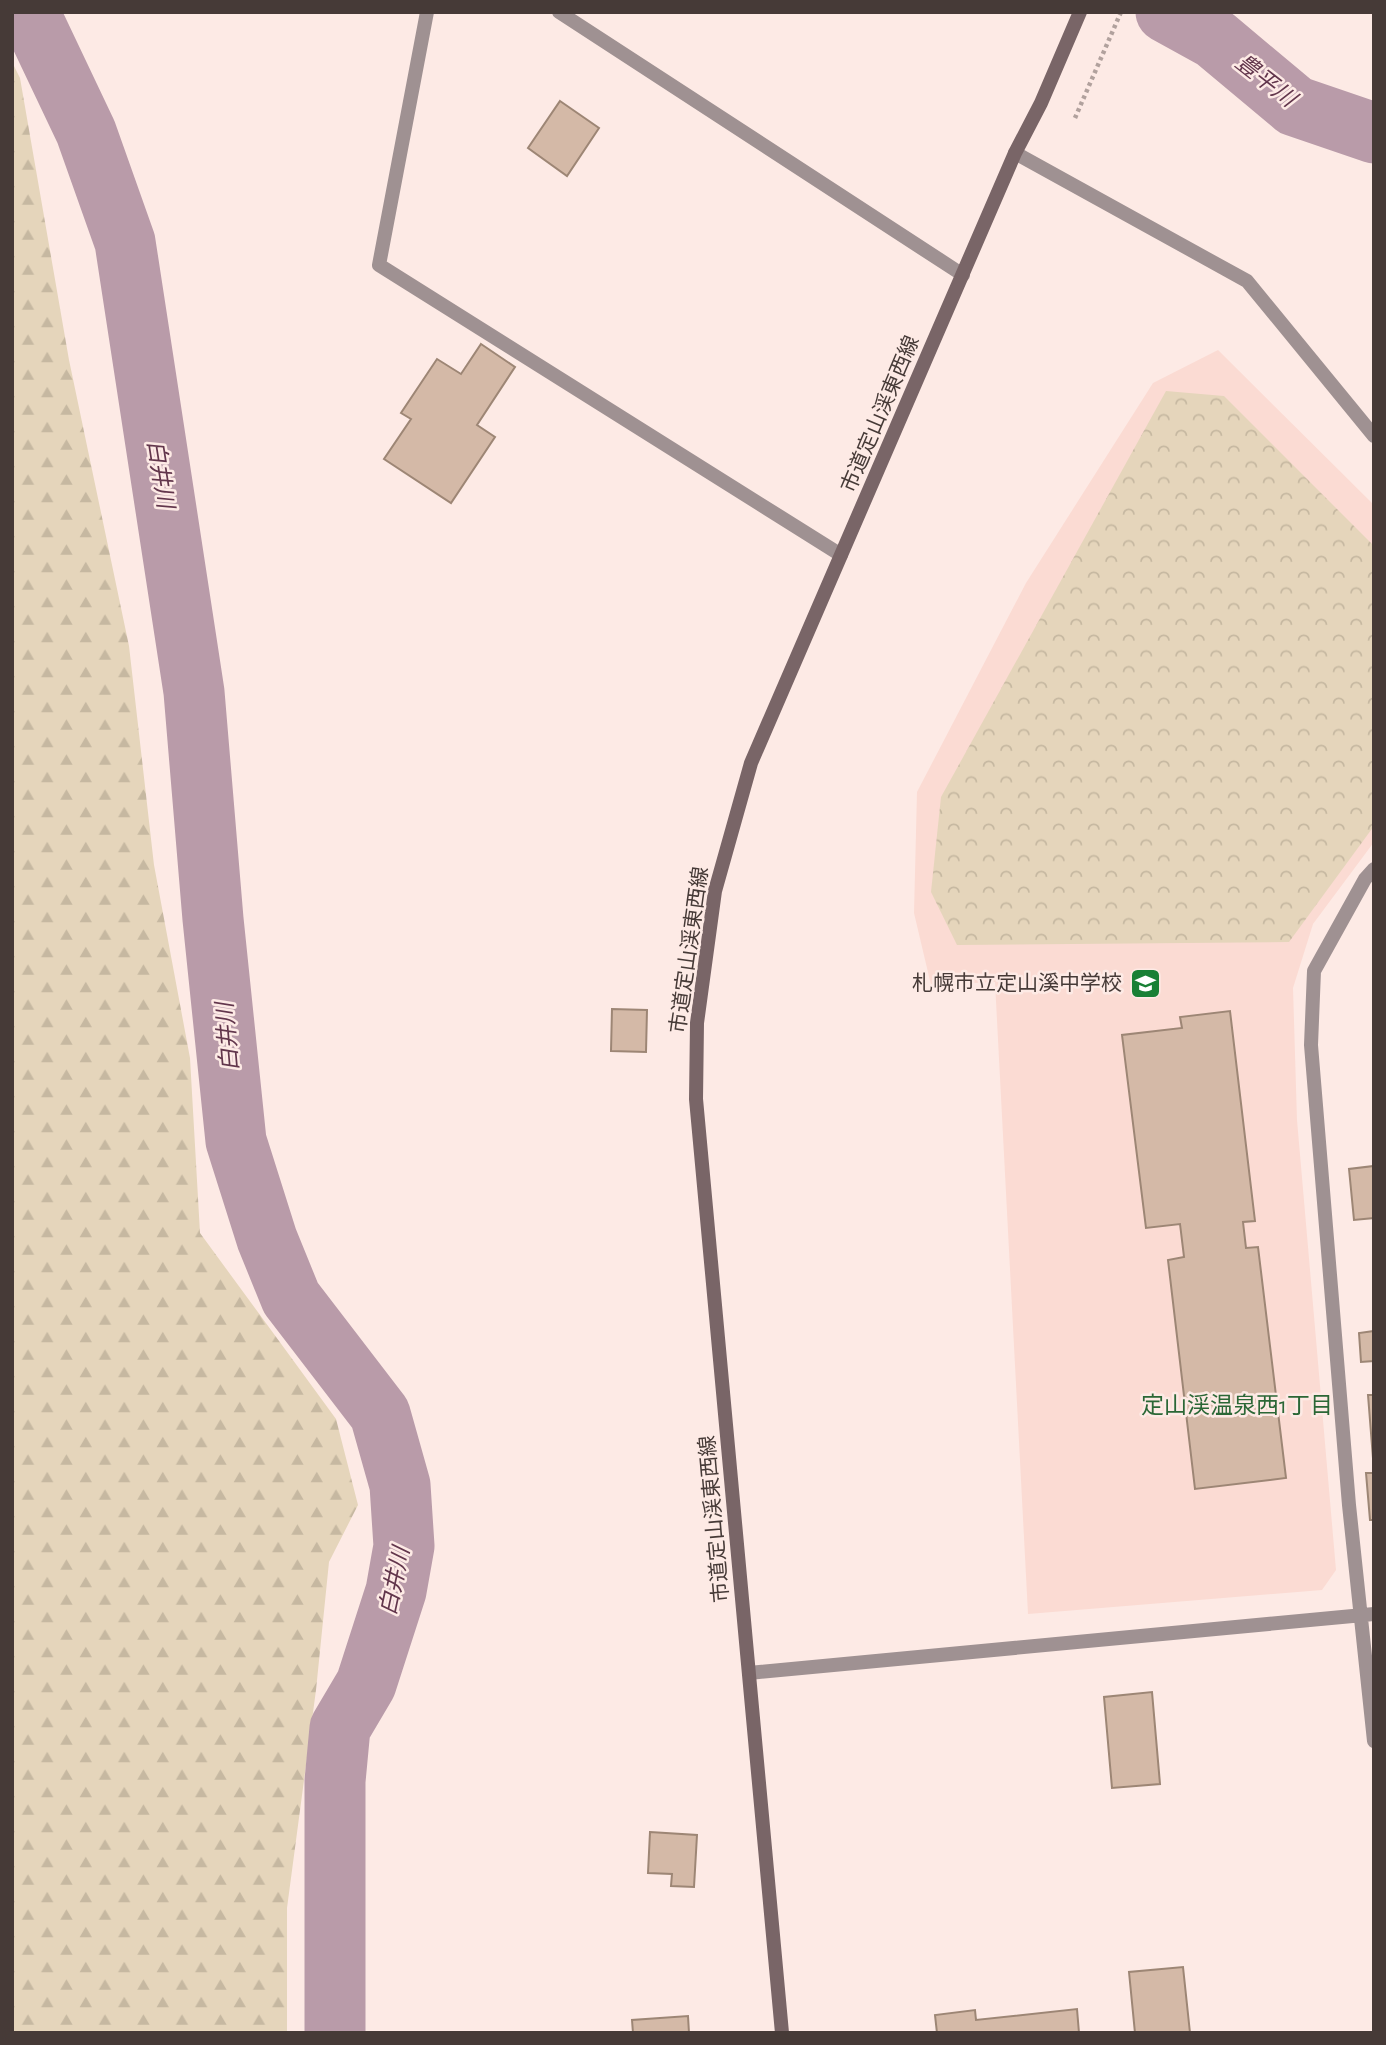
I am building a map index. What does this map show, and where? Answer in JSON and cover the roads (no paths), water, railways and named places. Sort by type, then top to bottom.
[{"type":"street","points":[[427,12],[379,265],[841,555]]},
{"type":"street","points":[[559,12],[962,275]]},
{"type":"street","name":"市道定山渓東西線","points":[[782,2033],[696,1099],[696,1023],[715,891],[751,763],[1015,153],[1041,103],[1080,12]]},
{"type":"street","points":[[1015,153],[1247,281],[1374,436]]},
{"type":"street","points":[[1374,869],[1365,879],[1314,971],[1311,1045],[1349,1505],[1367,1615],[1374,1741]]},
{"type":"street","points":[[749,1673],[1367,1615]]},
{"type":"waterway","name":"白井川","points":[[29,12],[86,132],[125,242],[194,692],[213,919],[236,1141],[267,1239],[291,1298],[380,1414],[400,1485],[404,1546],[396,1591],[366,1684],[340,1728],[335,1781],[335,2033]]},
{"type":"waterway","name":"豊平川","points":[[1166,12],[1215,39],[1295,106],[1374,133]]},
{"type":"waterway","points":[[12,26],[34,22]]},
{"type":"place","name":"札幌市立定山溪中学校","points":[[1145,983]]},
{"type":"district","name":"定山渓温泉西1丁目","points":[[1237,1405]]}]
